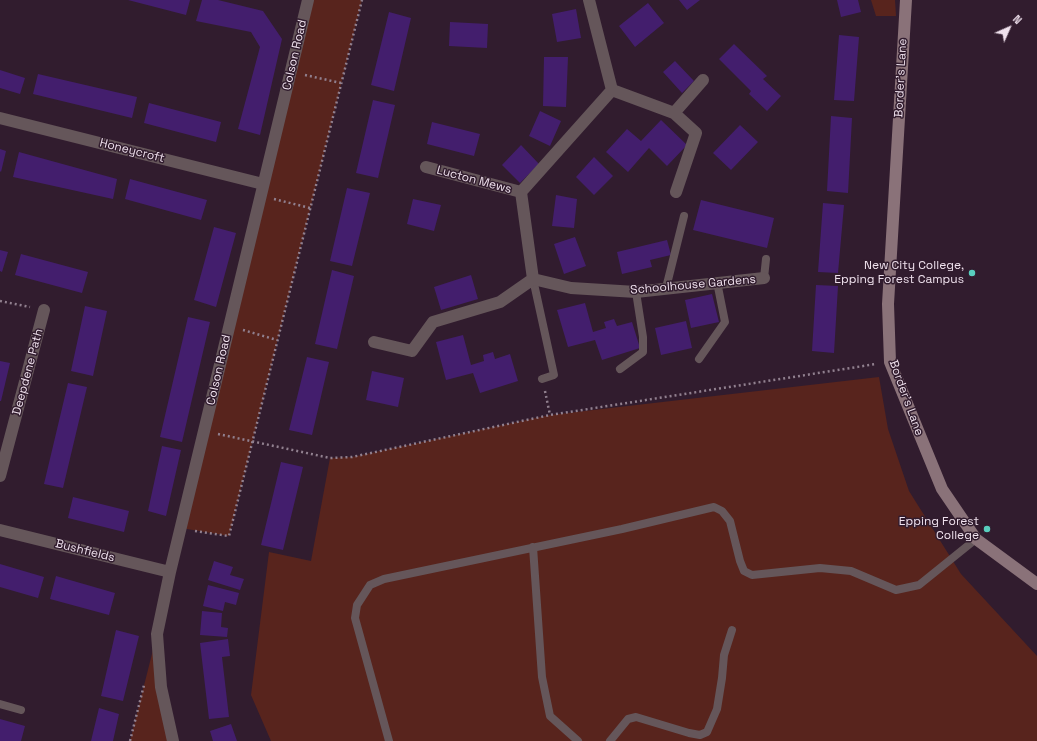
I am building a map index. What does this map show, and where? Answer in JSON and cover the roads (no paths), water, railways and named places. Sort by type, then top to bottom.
[{"type":"street","name":"Colson Road","points":[[173,741],[161,686],[157,634],[170,572],[308,0]]},
{"type":"street","points":[[589,0],[612,90]]},
{"type":"street","name":"Border's Lane","points":[[906,0],[888,304],[890,362],[942,489],[976,539],[1037,584]]},
{"type":"street","points":[[674,113],[703,80]]},
{"type":"street","points":[[612,90],[674,113],[696,133],[676,192]]},
{"type":"street","points":[[374,342],[412,351],[433,322],[500,302],[533,279],[521,192],[612,90]]},
{"type":"street","name":"Honeycroft","points":[[0,118],[263,184]]},
{"type":"street","name":"Lucton Mews","points":[[426,167],[521,192]]},
{"type":"street","name":"Schoolhouse Gardens","points":[[533,279],[571,288],[636,292],[764,278]]},
{"type":"street","name":"Deepdene Path","points":[[0,476],[44,310]]},
{"type":"street","name":"Bushfields","points":[[0,530],[170,572]]},
{"type":"lane","points":[[666,288],[684,216]]},
{"type":"lane","points":[[764,278],[766,259]]},
{"type":"lane","points":[[533,279],[554,375],[542,379]]},
{"type":"lane","points":[[699,359],[725,322],[717,282]]},
{"type":"lane","points":[[620,369],[643,352],[643,337],[636,292]]},
{"type":"lane","points":[[388,741],[355,618],[357,605],[370,585],[384,579],[714,507],[722,510],[730,521],[744,571],[752,575],[820,568],[851,572],[896,590],[919,585],[976,539]]},
{"type":"lane","points":[[533,547],[542,677],[550,716],[578,741]]},
{"type":"lane","points":[[610,741],[628,719],[636,717],[689,733],[700,735],[707,732],[717,709],[724,655],[732,630]]},
{"type":"lane","points":[[0,704],[21,710]]},
{"type":"place","name":"New City College, Epping Forest Campus","points":[[972,273]]},
{"type":"place","name":"Epping Forest College","points":[[987,529]]}]
